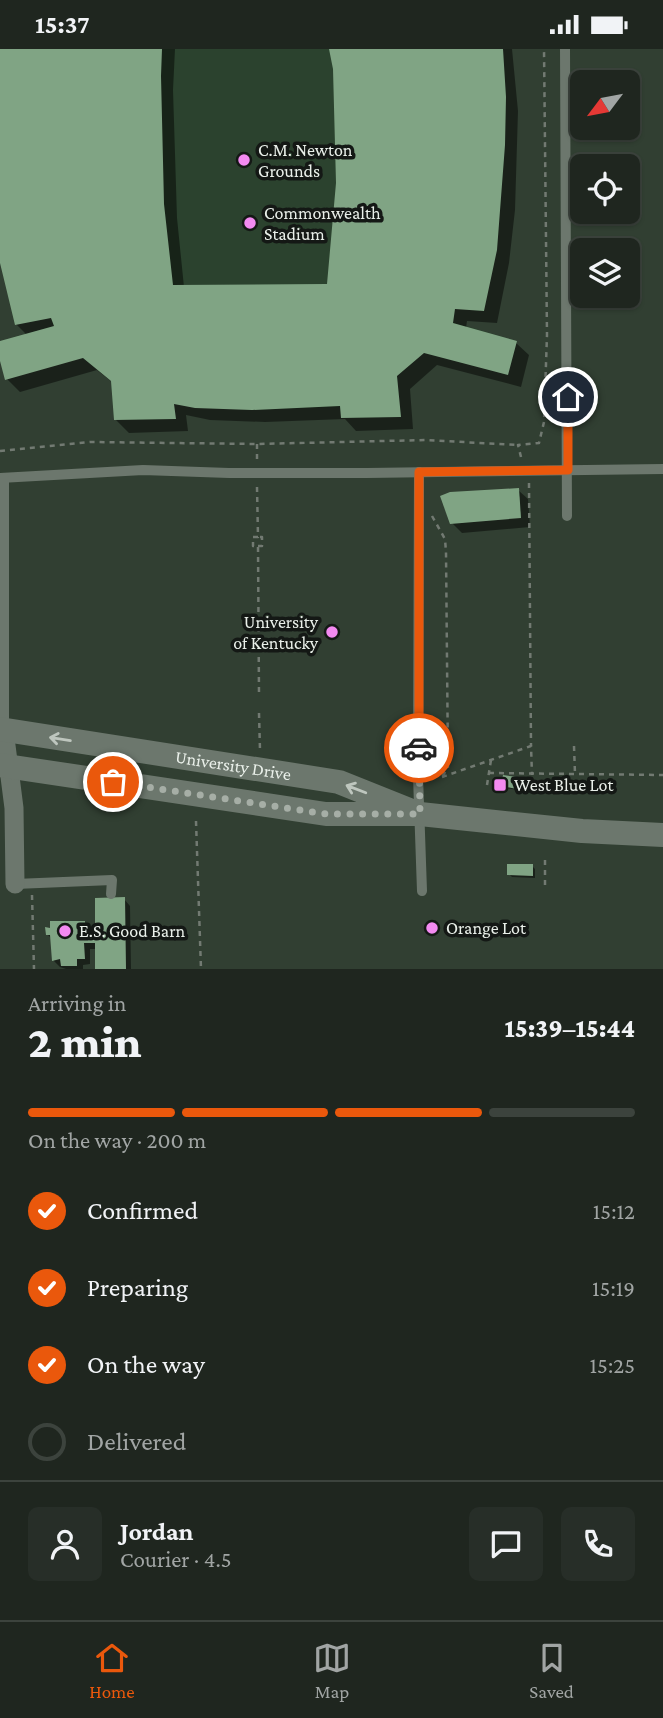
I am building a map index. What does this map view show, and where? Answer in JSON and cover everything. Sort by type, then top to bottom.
[{"type":"street","name":"University Drive","points":[[2,729],[339,782],[420,814]]},
{"type":"street","points":[[2,729],[4,766],[14,808],[23,883]]},
{"type":"street","name":"University Drive","points":[[4,766],[313,812],[420,814],[570,830],[663,835]]},
{"type":"lane","points":[[565,49],[567,516]]},
{"type":"lane","points":[[2,729],[2,478],[143,470],[229,473],[663,469]]},
{"type":"lane","points":[[419,472],[422,891]]},
{"type":"lane","points":[[23,883],[112,880],[111,894]]},
{"type":"path","points":[[0,451],[90,442],[257,444],[426,440],[518,445],[539,443],[544,422],[547,335],[544,49]]},
{"type":"path","points":[[257,444],[257,462]]},
{"type":"path","points":[[518,445],[522,460]]},
{"type":"path","points":[[529,481],[532,775]]},
{"type":"path","points":[[257,484],[258,537],[253,537],[253,546],[258,546],[259,695]]},
{"type":"path","points":[[432,515],[445,539],[446,552],[448,767],[442,777],[531,746]]},
{"type":"path","points":[[259,713],[260,750]]},
{"type":"path","points":[[574,746],[575,775]]},
{"type":"path","points":[[487,785],[491,760]]},
{"type":"path","points":[[489,773],[663,775]]},
{"type":"path","points":[[196,821],[201,969]]},
{"type":"path","points":[[545,860],[545,885]]},
{"type":"path","points":[[23,883],[34,969]]},
{"type":"shaded area","name":"University of Kentucky","points":[[0,49],[663,49],[663,969],[0,969]]},
{"type":"shaded area","name":"Commonwealth Stadium","points":[[0,49],[503,49],[505,145],[497,250],[455,309],[453,322],[517,341],[508,375],[424,353],[397,376],[401,417],[342,418],[340,407],[252,410],[174,404],[176,419],[114,420],[111,381],[83,358],[0,361],[0,341],[53,326],[51,318],[15,325],[0,263]]},
{"type":"building","name":"Commonwealth Stadium","points":[[0,49],[162,49],[164,204],[173,285],[327,284],[336,183],[333,69],[329,49],[503,49],[505,145],[497,250],[484,311],[455,309],[453,323],[517,341],[508,375],[424,353],[397,376],[401,417],[341,418],[340,406],[252,410],[195,408],[174,404],[176,419],[114,420],[111,381],[83,358],[5,380],[0,361],[0,341],[54,326],[51,318],[15,325],[0,263]]},
{"type":"building","points":[[519,488],[521,518],[450,524],[440,496],[450,492]]},
{"type":"building","points":[[503,775],[529,779],[527,791],[501,786]]},
{"type":"building","points":[[507,864],[533,864],[533,876],[507,875]]},
{"type":"building","name":"E.S. Good Barn","points":[[125,897],[126,969],[95,969],[95,943],[84,943],[85,959],[77,959],[77,966],[61,966],[60,959],[52,961],[50,935],[46,935],[45,927],[50,928],[50,921],[85,921],[85,936],[95,936],[95,898]]},
{"type":"way so far","points":[[113,782],[326,814],[420,814],[419,748]]},
{"type":"place","name":"C.M. Newton Grounds","points":[[244,160]]},
{"type":"place","name":"Commonwealth Stadium","points":[[250,223]]},
{"type":"place","name":"University of Kentucky","points":[[332,632]]},
{"type":"place","name":"West Blue Lot","points":[[500,785]]},
{"type":"place","name":"Orange Lot","points":[[432,928]]},
{"type":"place","name":"E.S. Good Barn","points":[[65,931]]},
{"type":"route","points":[[419,748],[419,472],[568,470],[568,397]]}]
